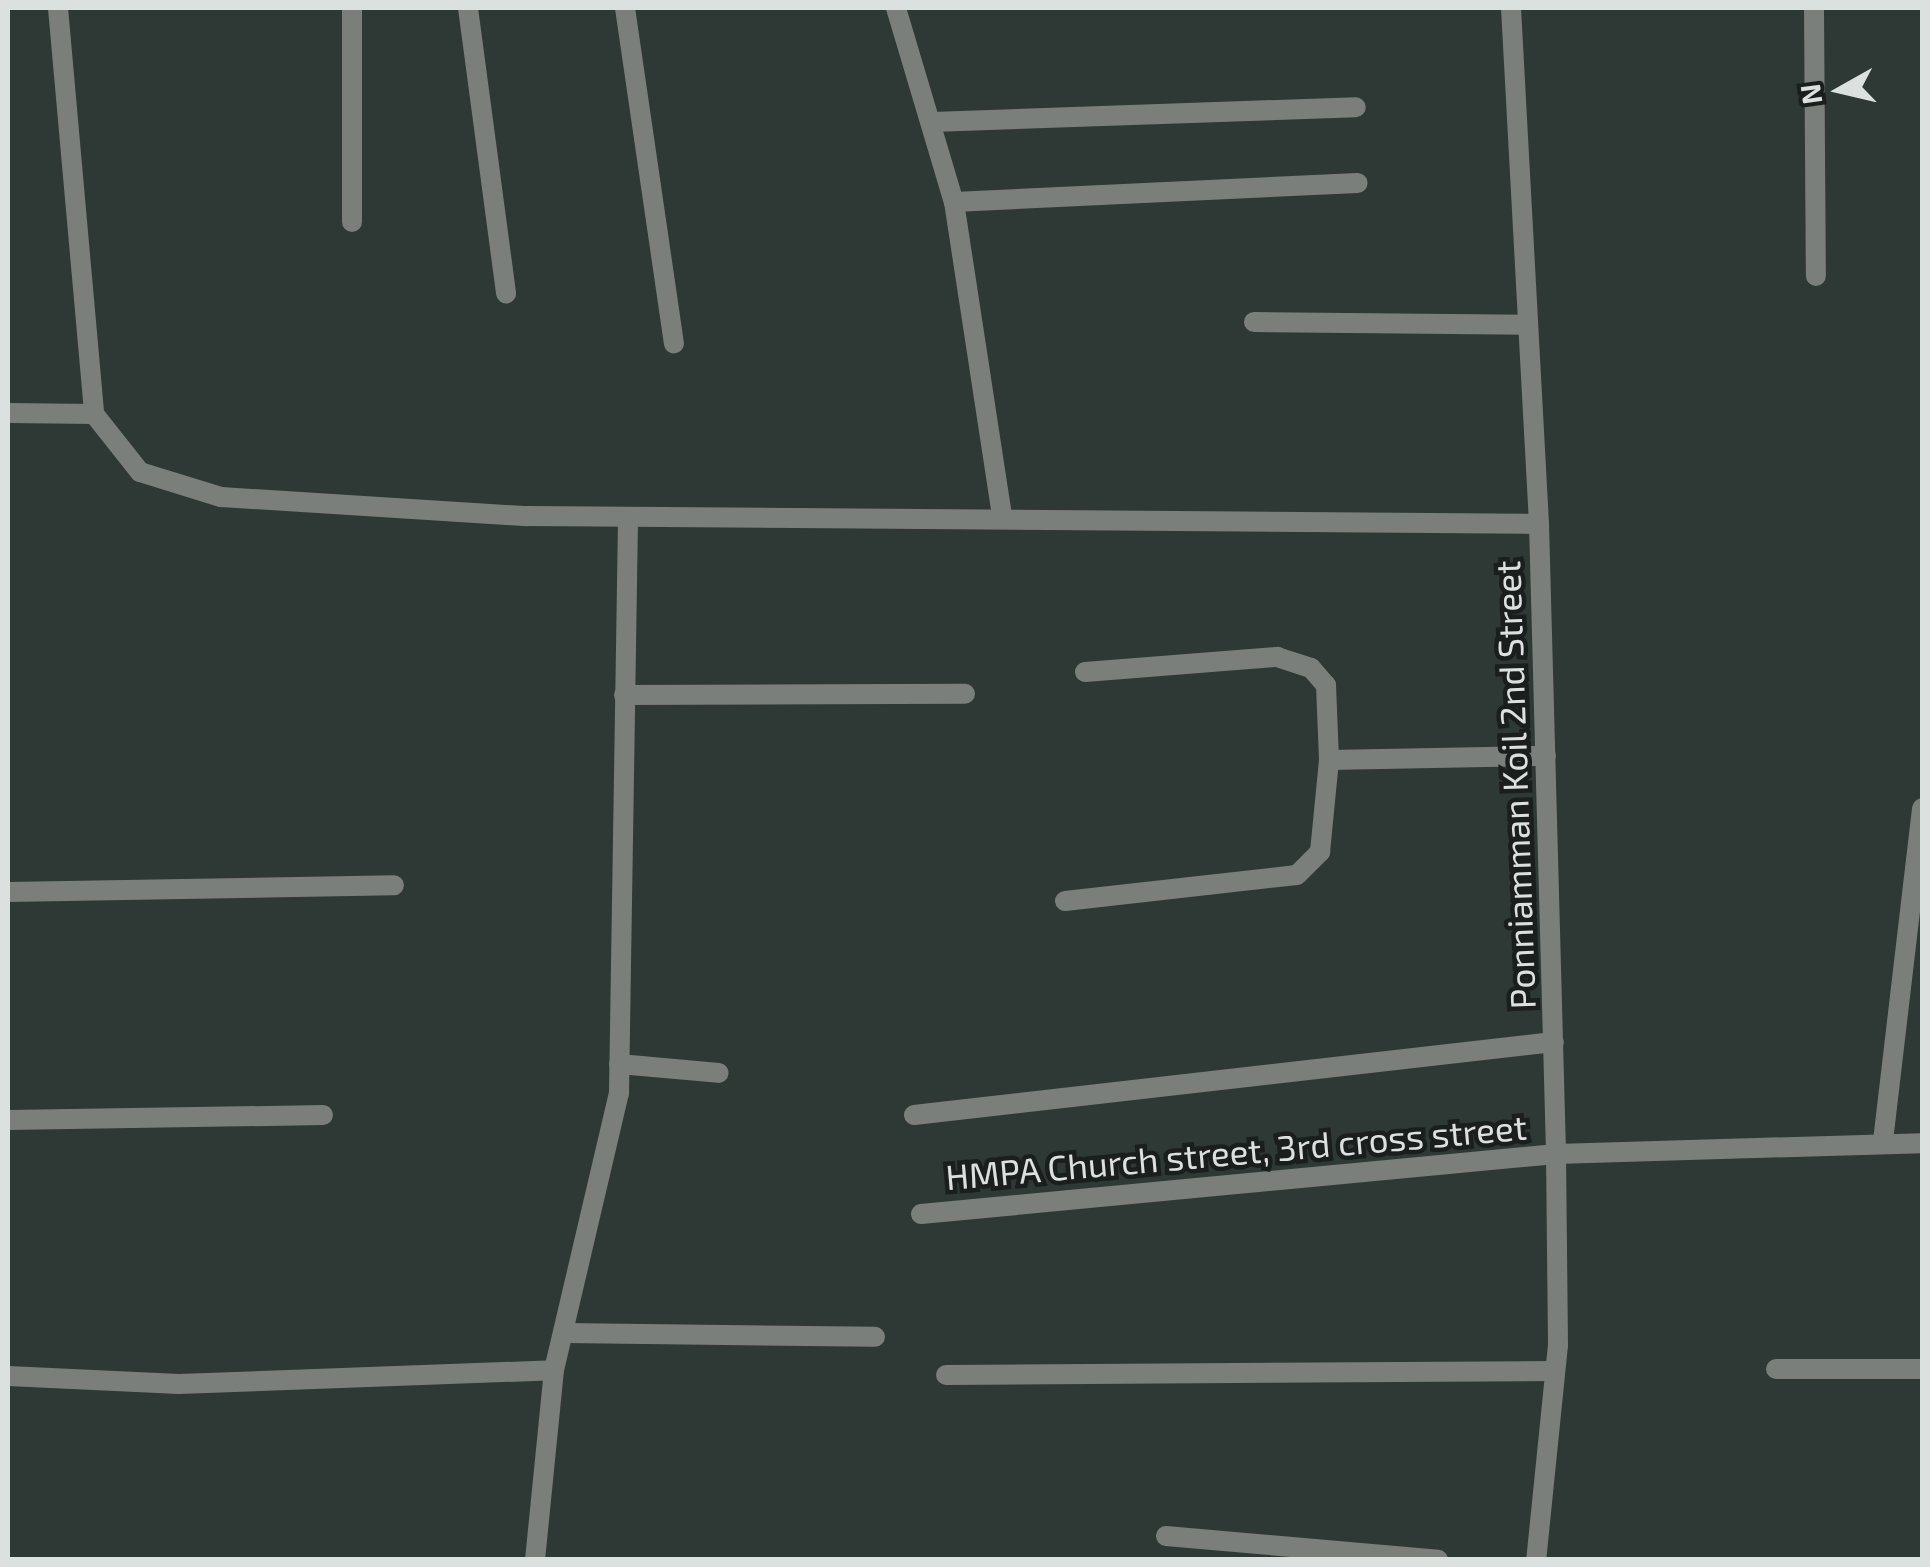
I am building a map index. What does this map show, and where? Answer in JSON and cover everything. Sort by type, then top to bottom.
[{"type":"street","points":[[58,8],[94,414],[140,472],[220,497],[628,517],[1002,516],[1539,524]]},
{"type":"street","points":[[352,8],[352,222]]},
{"type":"street","points":[[468,8],[506,293]]},
{"type":"street","points":[[624,8],[674,343]]},
{"type":"street","points":[[896,8],[954,202],[1002,516]]},
{"type":"street","name":"Ponniamman Koil 2nd Street","points":[[1511,8],[1539,524],[1556,1154],[1554,1371],[1536,1560]]},
{"type":"street","points":[[1814,8],[1816,276]]},
{"type":"street","points":[[932,122],[1356,107]]},
{"type":"street","points":[[954,202],[1358,183]]},
{"type":"street","points":[[1254,322],[1528,325]]},
{"type":"street","points":[[8,413],[94,414]]},
{"type":"street","points":[[535,1560],[554,1370],[614,1133],[619,1064],[628,517]]},
{"type":"street","points":[[1065,901],[1297,875],[1320,852],[1329,760],[1326,686],[1311,668],[1277,656],[1084,672]]},
{"type":"street","points":[[624,695],[966,694]]},
{"type":"street","points":[[1329,760],[1546,756]]},
{"type":"street","points":[[1883,1141],[1922,808]]},
{"type":"street","points":[[8,892],[394,885]]},
{"type":"street","points":[[914,1114],[1554,1042]]},
{"type":"street","points":[[619,1064],[720,1072]]},
{"type":"street","points":[[8,1120],[323,1115]]},
{"type":"street","name":"HMPA Church street, 3rd cross street","points":[[921,1214],[1556,1154],[1922,1142]]},
{"type":"street","points":[[564,1332],[875,1337]]},
{"type":"street","points":[[1776,1369],[1922,1369]]},
{"type":"street","points":[[8,1376],[179,1384],[554,1370]]},
{"type":"street","points":[[946,1376],[1554,1371]]},
{"type":"street","points":[[1166,1536],[1438,1560]]}]
